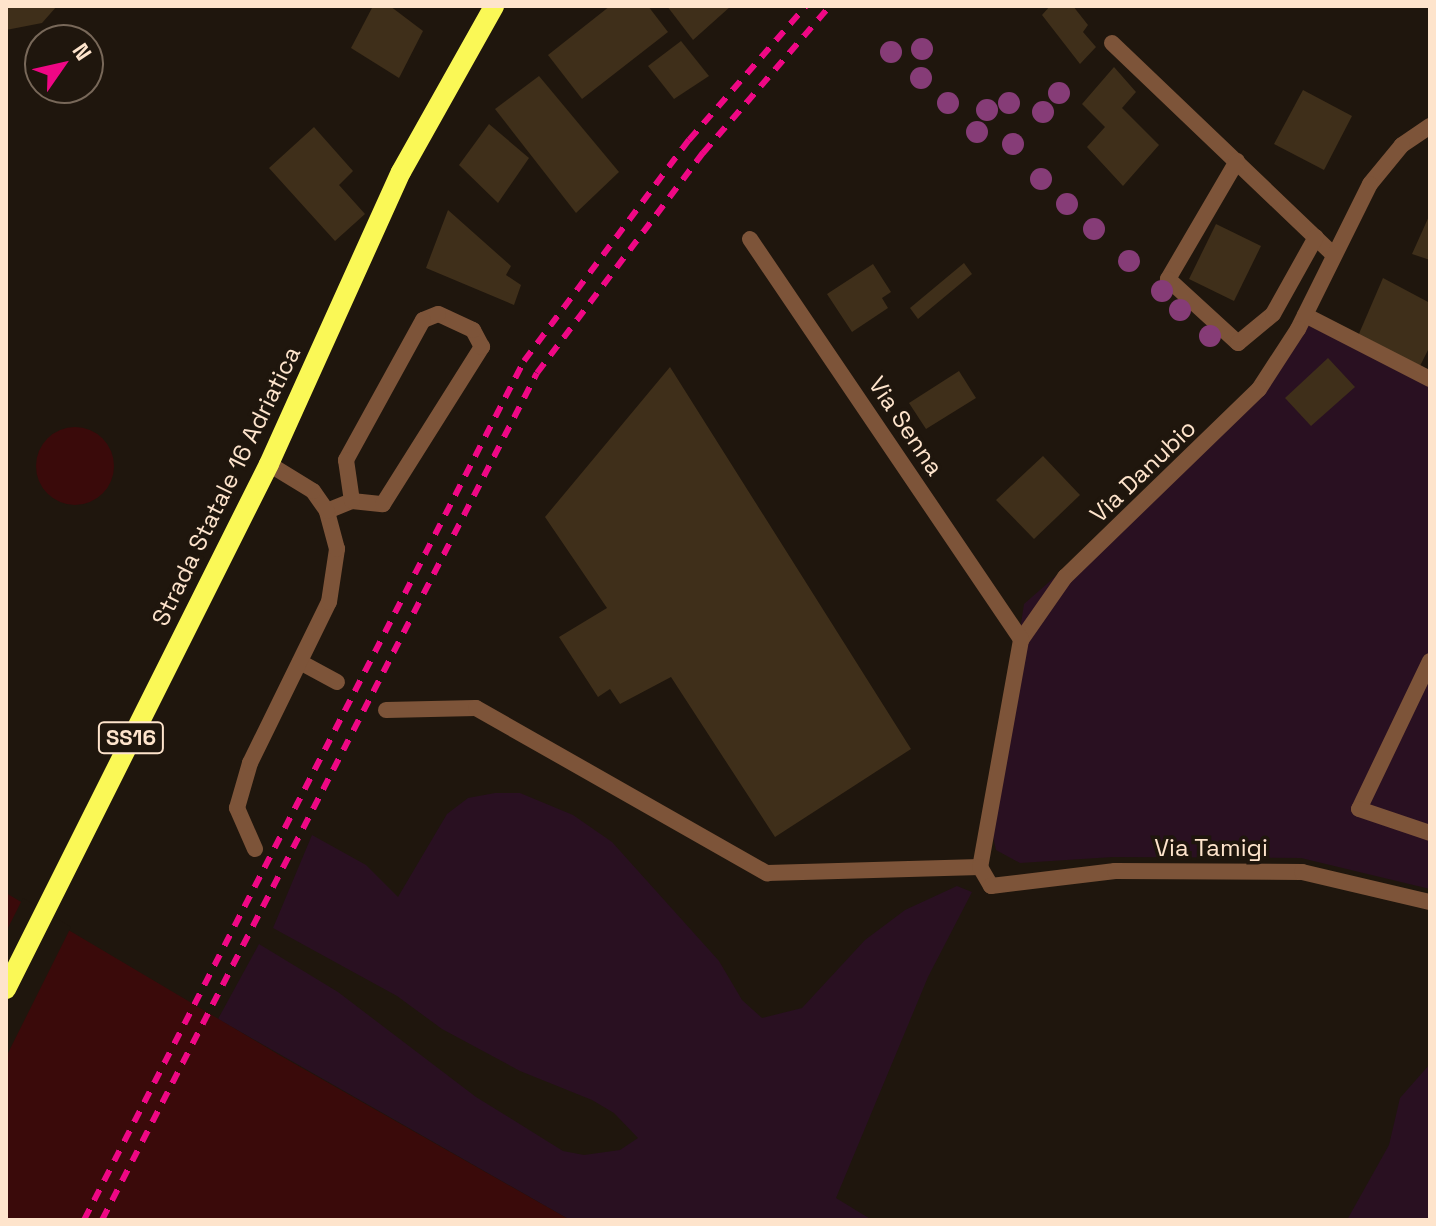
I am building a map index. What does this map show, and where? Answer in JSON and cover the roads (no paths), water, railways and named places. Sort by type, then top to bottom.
[{"type":"main road","name":"Strada Statale 16 Adriatica","points":[[6,989],[269,464],[401,172],[494,6]]},
{"type":"street","points":[[1112,43],[1333,254]]},
{"type":"street","name":"Via Danubio","points":[[980,867],[1021,640],[1065,577],[1259,389],[1305,315],[1333,254],[1377,175],[1402,145],[1430,126]]},
{"type":"street","points":[[1237,161],[1168,279],[1238,343],[1273,314],[1316,237]]},
{"type":"street","name":"Via Senna","points":[[750,239],[1021,640]]},
{"type":"street","points":[[327,511],[352,501],[383,504],[482,347],[473,330],[438,314],[423,320],[346,460],[352,501]]},
{"type":"street","points":[[1305,315],[1430,379]]},
{"type":"street","points":[[255,849],[237,808],[250,763],[329,602],[337,549],[327,511],[313,491],[269,464]]},
{"type":"street","points":[[1430,661],[1359,809],[1430,833]]},
{"type":"street","points":[[300,662],[337,682]]},
{"type":"street","points":[[386,710],[476,708],[767,873],[980,867]]},
{"type":"street","name":"Via Tamigi","points":[[980,867],[991,886],[1115,871],[1302,872],[1430,902]]},
{"type":"railway","points":[[84,1220],[524,361],[689,140],[806,6]]},
{"type":"railway","points":[[102,1220],[537,373],[703,153],[830,6]]}]
